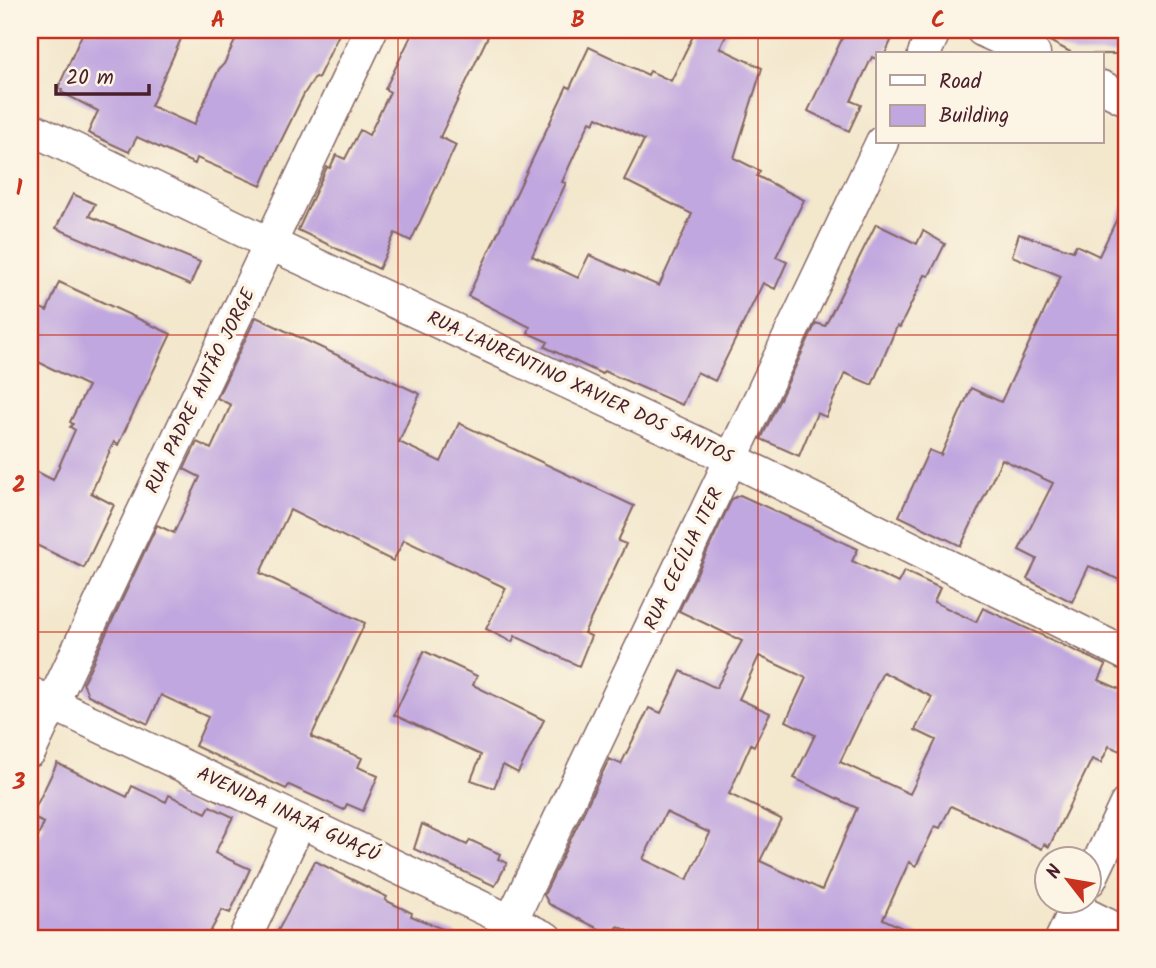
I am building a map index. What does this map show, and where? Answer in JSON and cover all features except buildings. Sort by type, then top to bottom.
[{"type":"street","name":"RUA PADRE ANTÃO JORGE","points":[[30,751],[41,698],[271,244],[370,30]]},
{"type":"street","points":[[924,52],[935,30]]},
{"type":"street","points":[[982,30],[1030,52]]},
{"type":"street","points":[[1104,88],[1126,99]]},
{"type":"street","name":"RUA LAURENTINO XAVIER DOS SANTOS","points":[[30,128],[271,244],[732,459],[1126,654]]},
{"type":"street","name":"RUA CECÍLIA ITER","points":[[506,930],[881,144]]},
{"type":"street","name":"AVENIDA INAJÁ GUAÇÚ","points":[[41,698],[300,821],[506,930],[546,938]]},
{"type":"street","points":[[1104,850],[1126,804]]},
{"type":"street","points":[[245,938],[300,821]]},
{"type":"street","points":[[1062,938],[1072,916]]},
{"type":"street","points":[[1096,916],[1126,934]]}]
